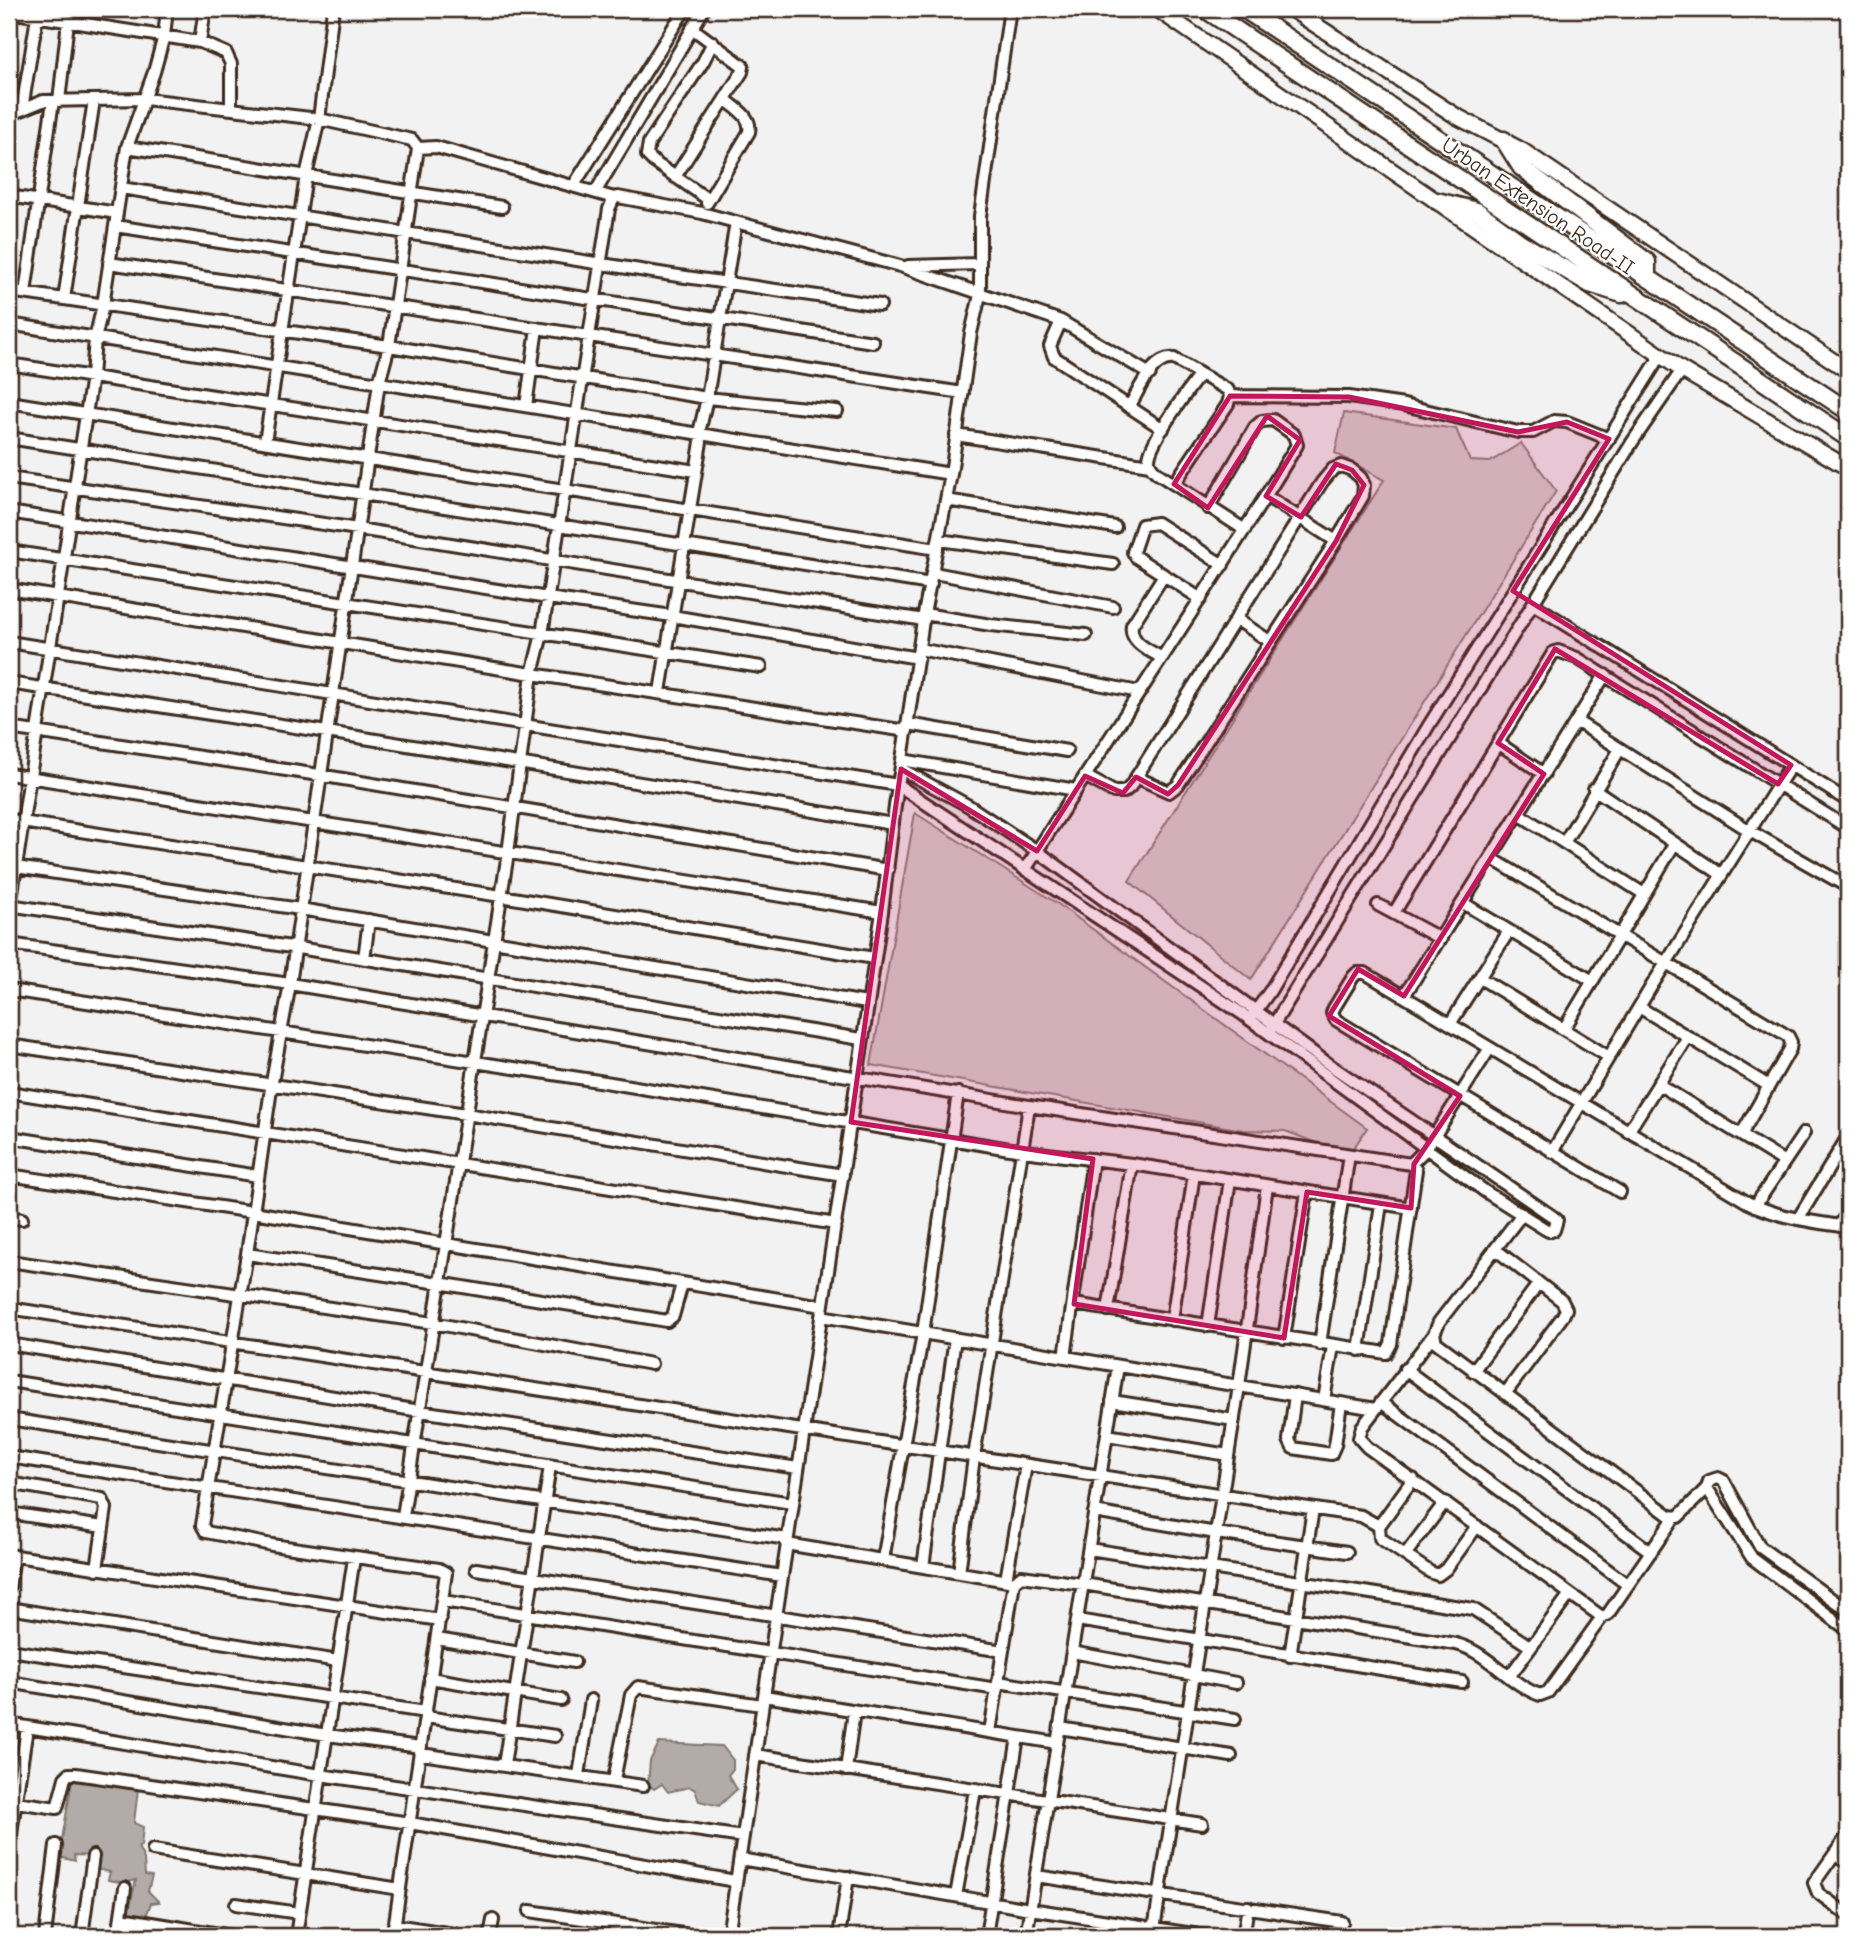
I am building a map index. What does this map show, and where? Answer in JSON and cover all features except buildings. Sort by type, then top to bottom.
[{"type":"highway","name":"Urban Extension Road-II","points":[[1205,9],[1848,438]]},
{"type":"highway","name":"Urban Extension Road-II","points":[[1244,9],[1848,411]]},
{"type":"highway","points":[[1504,140],[1521,167],[1647,262],[1647,278]]},
{"type":"highway","points":[[1437,201],[1477,211],[1521,243],[1590,284],[1638,298]]},
{"type":"main road","points":[[1157,9],[1682,370],[1848,468]]},
{"type":"main road","points":[[1291,9],[1456,116],[1524,150],[1848,371]]},
{"type":"street","points":[[167,9],[164,36],[127,147],[103,305],[95,339],[92,376],[30,777],[13,867],[9,908],[295,947],[861,1039]]},
{"type":"street","points":[[200,41],[205,9]]},
{"type":"street","points":[[265,442],[306,176],[319,119],[332,9]]},
{"type":"street","points":[[574,185],[685,9]]},
{"type":"street","points":[[596,191],[704,9]]},
{"type":"street","points":[[728,1936],[858,1077],[861,1039],[882,912],[918,653],[951,474],[971,334],[980,295],[980,216],[1010,9]]},
{"type":"street","points":[[1844,9],[1848,19]]},
{"type":"street","points":[[9,12],[200,41],[226,53],[231,64],[231,108]]},
{"type":"street","points":[[9,135],[37,17]]},
{"type":"street","points":[[25,293],[68,21]]},
{"type":"street","points":[[675,177],[742,72],[743,66],[692,28]]},
{"type":"street","points":[[709,200],[654,162],[647,155],[646,149],[660,122],[703,62],[713,42]]},
{"type":"street","points":[[14,112],[39,102],[145,99],[319,119],[412,139],[418,148],[395,307],[379,383],[345,604],[334,695],[319,775],[290,985],[271,1085],[247,1254],[202,1525],[206,1532],[443,1571],[447,1576],[394,1931],[454,1934]]},
{"type":"street","points":[[702,213],[749,132],[749,119],[725,99]]},
{"type":"street","points":[[64,299],[94,100]]},
{"type":"street","points":[[127,147],[502,206]]},
{"type":"street","points":[[418,148],[436,147],[614,198],[702,213],[900,266],[1061,321],[1150,373]]},
{"type":"street","points":[[121,188],[880,305]]},
{"type":"street","points":[[9,196],[117,213]]},
{"type":"street","points":[[403,1516],[508,853],[532,674],[542,635],[579,415],[601,262],[614,198]]},
{"type":"street","points":[[660,692],[701,442],[699,433],[736,222]]},
{"type":"street","points":[[115,226],[873,342]]},
{"type":"street","points":[[109,263],[963,393]]},
{"type":"street","points":[[900,266],[979,264]]},
{"type":"street","points":[[9,291],[388,346],[707,398],[837,411]]},
{"type":"street","points":[[1061,321],[1049,346],[1054,357],[1163,429]]},
{"type":"street","points":[[9,324],[951,474]]},
{"type":"street","points":[[526,406],[537,328]]},
{"type":"street","points":[[1252,1015],[1330,894],[1429,725],[1661,355]]},
{"type":"street","points":[[1129,407],[1150,373],[1160,361],[1167,358],[1174,359],[1228,390],[1228,404],[1174,484]]},
{"type":"street","points":[[9,364],[696,471]]},
{"type":"street","points":[[1268,1035],[1633,441],[1682,370]]},
{"type":"street","points":[[1200,374],[1151,450],[1150,465],[1157,473],[1208,508],[1245,530]]},
{"type":"street","points":[[1230,396],[1349,397],[1404,405],[1518,432],[1533,432],[1554,421],[1567,422],[1609,439]]},
{"type":"street","points":[[9,402],[690,509],[938,545],[1113,564]]},
{"type":"street","points":[[1025,870],[1223,565],[1297,445],[1297,440],[1273,420],[1267,419],[1255,427],[1208,508]]},
{"type":"street","points":[[956,435],[1150,465]]},
{"type":"street","points":[[9,438],[684,544],[932,578],[1112,607]]},
{"type":"street","points":[[1085,776],[1114,792],[1120,793],[1130,787],[1136,777],[1236,619],[1333,468],[1341,466],[1352,470],[1364,485],[1363,496],[1178,785],[1169,792],[1163,792],[1136,777]]},
{"type":"street","points":[[9,478],[358,528],[924,617],[1086,635]]},
{"type":"street","points":[[1266,496],[1336,541]]},
{"type":"street","points":[[946,500],[1115,527]]},
{"type":"street","points":[[9,512],[548,598],[918,653],[1139,692]]},
{"type":"street","points":[[1201,599],[1140,560],[1133,552],[1138,532],[1145,523],[1157,523],[1223,565]]},
{"type":"street","points":[[9,551],[761,667]]},
{"type":"street","points":[[1162,658],[1136,642],[1131,631],[1132,625],[1164,575]]},
{"type":"street","points":[[9,589],[532,674],[1067,751]]},
{"type":"street","points":[[1533,604],[1848,801]]},
{"type":"street","points":[[1236,619],[1271,642]]},
{"type":"street","points":[[9,642],[898,785],[1252,1015],[1274,1024],[1552,1216],[1557,1220],[1554,1230],[1549,1231],[1486,1192],[1268,1035],[1252,1015],[1037,851],[902,765]]},
{"type":"street","points":[[1394,913],[1553,653],[1558,651],[1567,653],[1605,675],[1848,828]]},
{"type":"street","points":[[1404,996],[1605,675]]},
{"type":"street","points":[[9,683],[519,762],[893,824]]},
{"type":"street","points":[[1576,721],[1750,831],[1848,887]]},
{"type":"street","points":[[9,728],[319,775],[888,870]]},
{"type":"street","points":[[1497,743],[1544,774]]},
{"type":"street","points":[[1564,843],[1620,749]]},
{"type":"street","points":[[902,765],[1076,790]]},
{"type":"street","points":[[1552,1152],[1639,1007],[1791,765]]},
{"type":"street","points":[[9,774],[882,912]]},
{"type":"street","points":[[1594,789],[1722,875]]},
{"type":"street","points":[[1519,814],[1644,894]]},
{"type":"street","points":[[9,820],[874,958]]},
{"type":"street","points":[[1564,1029],[1675,843]]},
{"type":"street","points":[[1491,859],[1788,1036],[1790,1049],[1741,1135]]},
{"type":"street","points":[[13,867],[300,909],[867,1003]]},
{"type":"street","points":[[1463,903],[1591,980]]},
{"type":"street","points":[[1378,905],[1441,939]]},
{"type":"street","points":[[364,959],[369,920]]},
{"type":"street","points":[[1450,1024],[1509,931]]},
{"type":"street","points":[[9,944],[290,985],[1029,1106],[1411,1164],[1416,1170],[1389,1350],[1383,1354],[1074,1304]]},
{"type":"street","points":[[1620,1192],[1333,1017],[1334,1008],[1353,977],[1360,972],[1404,996],[1755,1206],[1798,1219],[1844,1227],[1848,1212]]},
{"type":"street","points":[[1480,978],[1609,1057]]},
{"type":"street","points":[[9,990],[1022,1151],[1132,1164],[1410,1209]]},
{"type":"street","points":[[1639,1007],[1769,1086]]},
{"type":"street","points":[[1628,1132],[1688,1037]]},
{"type":"street","points":[[9,1045],[842,1175]]},
{"type":"street","points":[[1411,1164],[1435,1137],[1490,1048]]},
{"type":"street","points":[[1658,1084],[1783,1161]]},
{"type":"street","points":[[9,1092],[835,1224]]},
{"type":"street","points":[[883,1560],[905,1446],[958,1093]]},
{"type":"street","points":[[959,1573],[974,1457],[1029,1106]]},
{"type":"street","points":[[1755,1206],[1804,1133]]},
{"type":"street","points":[[9,1138],[258,1176]]},
{"type":"street","points":[[1798,1219],[1847,1138]]},
{"type":"street","points":[[1320,1344],[1349,1155]]},
{"type":"street","points":[[1065,1357],[1093,1159]]},
{"type":"street","points":[[1108,1310],[1132,1164]]},
{"type":"street","points":[[1172,1320],[1194,1174]]},
{"type":"street","points":[[9,1175],[253,1212],[682,1284],[993,1345],[1341,1403],[1378,1405],[1628,1585]]},
{"type":"street","points":[[1208,1326],[1230,1180]]},
{"type":"street","points":[[1154,1932],[1234,1420],[1267,1185]]},
{"type":"street","points":[[1284,1338],[1307,1192]]},
{"type":"street","points":[[1359,1350],[1381,1204]]},
{"type":"street","points":[[1522,1214],[1378,1405],[1362,1427],[1359,1438],[1367,1447],[1602,1617]]},
{"type":"street","points":[[9,1217],[22,1219]]},
{"type":"street","points":[[1495,1249],[1565,1305],[1565,1313],[1504,1394]]},
{"type":"street","points":[[247,1254],[667,1321],[673,1316],[682,1284]]},
{"type":"street","points":[[9,1261],[433,1323],[651,1364]]},
{"type":"street","points":[[1473,1371],[1539,1283]]},
{"type":"street","points":[[9,1308],[1313,1509],[1361,1517],[1379,1526]]},
{"type":"street","points":[[1434,1334],[1438,1346],[1674,1518]]},
{"type":"street","points":[[923,1567],[955,1338]]},
{"type":"street","points":[[9,1344],[419,1411],[798,1468]]},
{"type":"street","points":[[1324,1400],[1333,1346]]},
{"type":"street","points":[[1026,1936],[1118,1366]]},
{"type":"street","points":[[1405,1369],[1651,1552]]},
{"type":"street","points":[[9,1381],[792,1503]]},
{"type":"street","points":[[1295,1395],[1289,1440],[1293,1448],[1298,1450],[1331,1454],[1335,1445],[1341,1403]]},
{"type":"street","points":[[1112,1402],[1234,1420]]},
{"type":"street","points":[[9,1419],[408,1480],[1010,1581],[1021,1576],[1083,1584],[1466,1647],[1509,1677],[1535,1693],[1544,1695],[1602,1617],[1608,1614],[1674,1518],[1707,1488],[1709,1481],[1722,1479],[1760,1548],[1848,1611]]},
{"type":"street","points":[[1107,1435],[1228,1455]]},
{"type":"street","points":[[9,1457],[782,1576]]},
{"type":"street","points":[[990,1732],[1026,1465]]},
{"type":"street","points":[[504,1765],[550,1466]]},
{"type":"street","points":[[1413,1479],[1379,1526],[1380,1538],[1430,1573],[1438,1575],[1446,1569],[1477,1526]]},
{"type":"street","points":[[9,1483],[102,1499],[106,1508],[97,1569]]},
{"type":"street","points":[[1707,1488],[1752,1558],[1848,1630]]},
{"type":"street","points":[[1405,1555],[1445,1502]]},
{"type":"street","points":[[1290,1656],[1313,1509]]},
{"type":"street","points":[[1094,1512],[1347,1552]]},
{"type":"street","points":[[9,1513],[103,1527]]},
{"type":"street","points":[[1088,1549],[1473,1609],[1531,1647]]},
{"type":"street","points":[[9,1587],[11,1556],[440,1620]]},
{"type":"street","points":[[296,1936],[354,1558]]},
{"type":"street","points":[[476,1569],[1003,1651]]},
{"type":"street","points":[[1509,1677],[1570,1594]]},
{"type":"street","points":[[443,1601],[770,1653],[1066,1692],[1235,1719]]},
{"type":"street","points":[[9,1608],[338,1661]]},
{"type":"street","points":[[1077,1620],[1462,1682]]},
{"type":"street","points":[[437,1639],[574,1662]]},
{"type":"street","points":[[9,1650],[333,1698],[555,1736]]},
{"type":"street","points":[[1072,1652],[1236,1684]]},
{"type":"street","points":[[430,1678],[561,1699]]},
{"type":"street","points":[[9,1682],[643,1786]]},
{"type":"street","points":[[614,1780],[631,1695],[638,1687],[854,1711],[1057,1743]]},
{"type":"street","points":[[579,1775],[591,1700]]},
{"type":"street","points":[[846,1770],[854,1711]]},
{"type":"street","points":[[9,1724],[320,1775],[743,1836]]},
{"type":"street","points":[[9,1846],[12,1801],[27,1728]]},
{"type":"street","points":[[1060,1728],[1231,1756]]},
{"type":"street","points":[[986,1936],[1018,1737]]},
{"type":"street","points":[[755,1755],[1202,1824]]},
{"type":"street","points":[[12,1801],[57,1808],[65,1778],[71,1774],[410,1824],[735,1881]]},
{"type":"street","points":[[956,1896],[975,1790]]},
{"type":"street","points":[[1848,1835],[1817,1878],[1815,1889],[1848,1915]]},
{"type":"street","points":[[45,1936],[56,1845]]},
{"type":"street","points":[[153,1850],[400,1889]]},
{"type":"street","points":[[1835,1853],[1848,1863]]},
{"type":"street","points":[[82,1936],[93,1856]]},
{"type":"street","points":[[740,1858],[1154,1932],[1206,1936]]},
{"type":"street","points":[[1035,1876],[1342,1922]]},
{"type":"street","points":[[839,1936],[848,1877]]},
{"type":"street","points":[[118,1936],[125,1888]]},
{"type":"street","points":[[236,1904],[299,1913]]},
{"type":"street","points":[[1242,1936],[1248,1907]]},
{"type":"street","points":[[530,1911],[696,1936]]},
{"type":"street","points":[[121,1918],[232,1936]]},
{"type":"street","points":[[490,1936],[493,1920]]},
{"type":"highlighted area","points":[[1230,396],[1349,397],[1518,432],[1567,422],[1609,439],[1513,591],[1791,765],[1778,784],[1555,649],[1498,743],[1544,774],[1404,996],[1358,969],[1329,1016],[1460,1096],[1414,1164],[1411,1208],[1307,1192],[1284,1338],[1074,1304],[1093,1159],[851,1122],[901,769],[1037,851],[1085,776],[1123,793],[1136,777],[1168,794],[1178,785],[1336,541],[1364,485],[1352,470],[1336,464],[1301,517],[1266,496],[1300,440],[1267,416],[1208,508],[1174,484]]},
{"type":"shaded area","points":[[1344,413],[1456,429],[1470,461],[1490,462],[1521,443],[1556,491],[1251,980],[1129,881],[1384,480],[1335,453]]},
{"type":"shaded area","points":[[915,813],[1058,904],[1367,1128],[1349,1155],[1285,1131],[1243,1130],[871,1065]]},
{"type":"shaded area","points":[[659,1743],[722,1746],[733,1760],[733,1769],[728,1775],[737,1789],[719,1806],[699,1801],[695,1790],[690,1787],[668,1792],[662,1784],[654,1789],[648,1784],[650,1761]]},
{"type":"shaded area","points":[[72,1781],[138,1789],[134,1823],[143,1827],[141,1846],[138,1847],[144,1859],[145,1875],[152,1876],[148,1891],[159,1902],[151,1903],[145,1919],[128,1914],[136,1880],[126,1883],[108,1880],[110,1872],[95,1869],[93,1856],[74,1855],[75,1861],[59,1857]]}]
